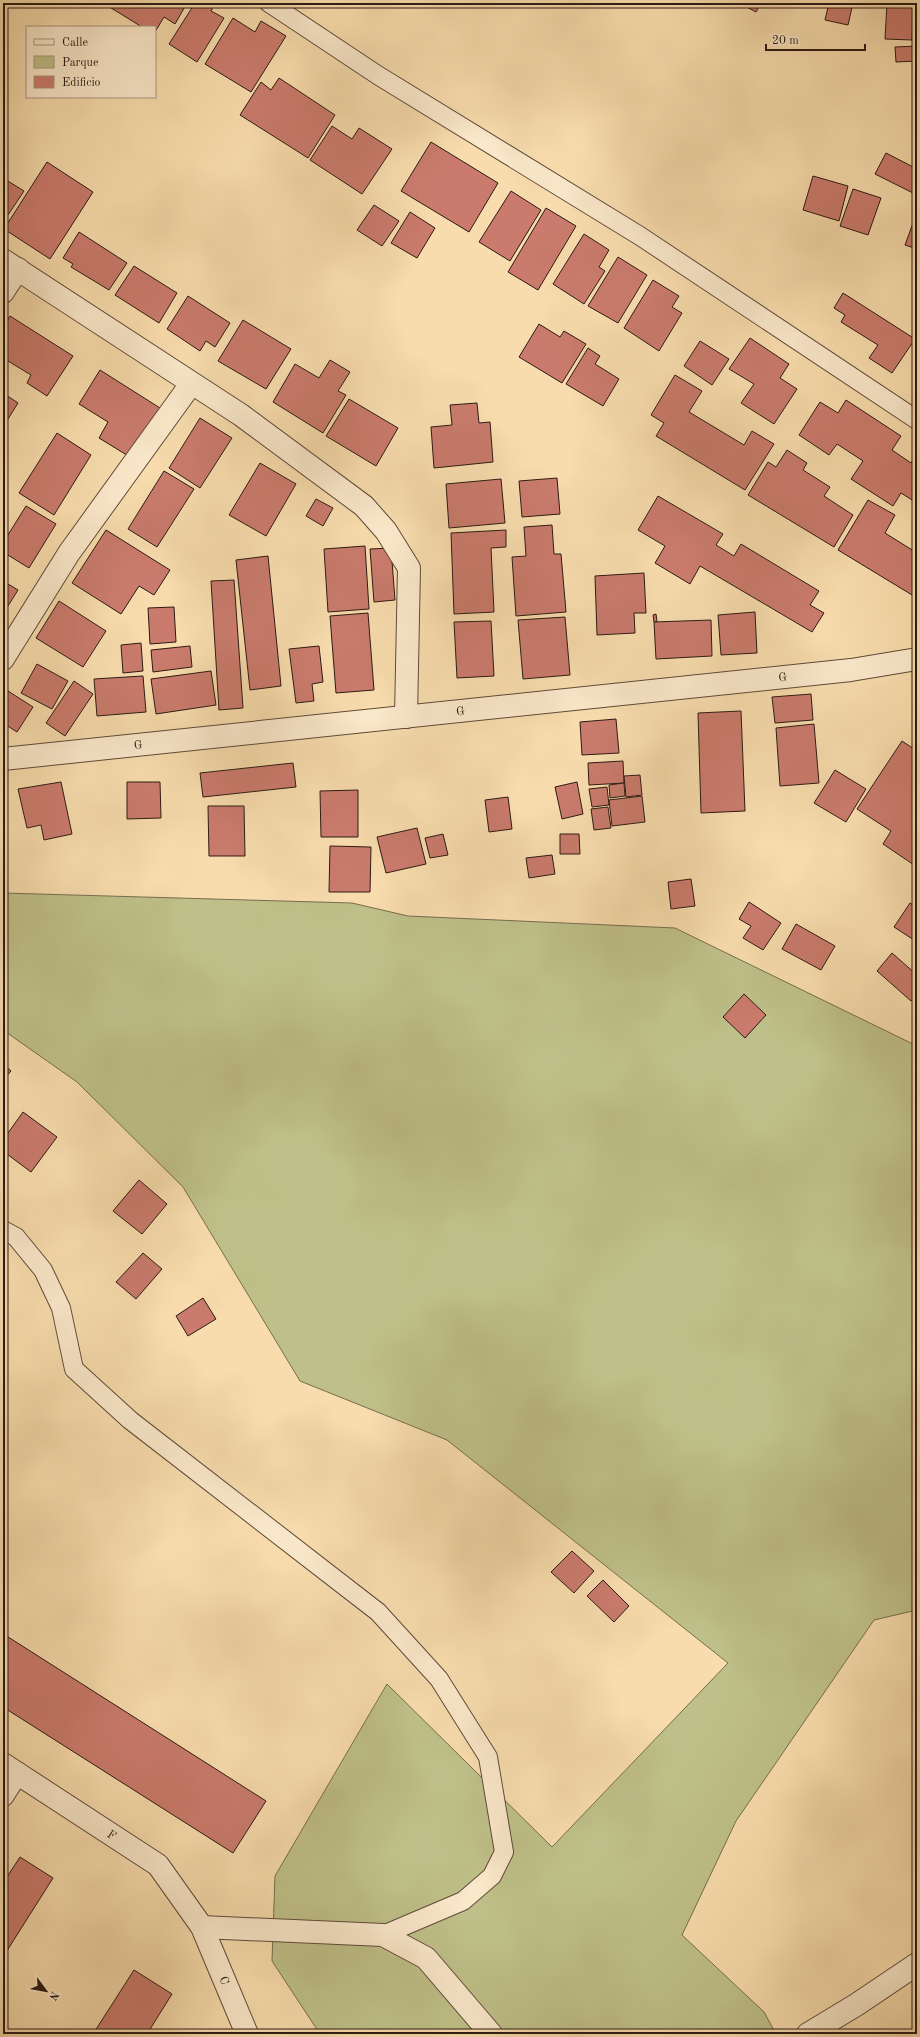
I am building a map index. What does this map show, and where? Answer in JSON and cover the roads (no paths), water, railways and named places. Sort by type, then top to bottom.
[{"type":"street","points":[[3,292],[10,264],[191,384],[241,415],[364,506],[386,531],[409,568],[406,717]]},
{"type":"street","points":[[3,660],[69,554],[191,384]]},
{"type":"street","name":"G","points":[[3,759],[843,670],[917,659]]},
{"type":"street","points":[[3,1795],[10,1768]]},
{"type":"street","name":"F","points":[[10,1768],[158,1865],[202,1927]]},
{"type":"street","points":[[202,1927],[383,1935],[426,1958],[490,2034]]},
{"type":"street","name":"C","points":[[202,1927],[247,2034]]},
{"type":"street","points":[[808,2034],[856,2005],[917,1964]]},
{"type":"lane","points":[[269,3],[379,76],[640,236],[917,420]]},
{"type":"lane","points":[[3,1230],[16,1237],[43,1270],[61,1308],[74,1369],[130,1420],[378,1612],[439,1679],[488,1757],[504,1852],[492,1876],[463,1901],[383,1935]]}]
